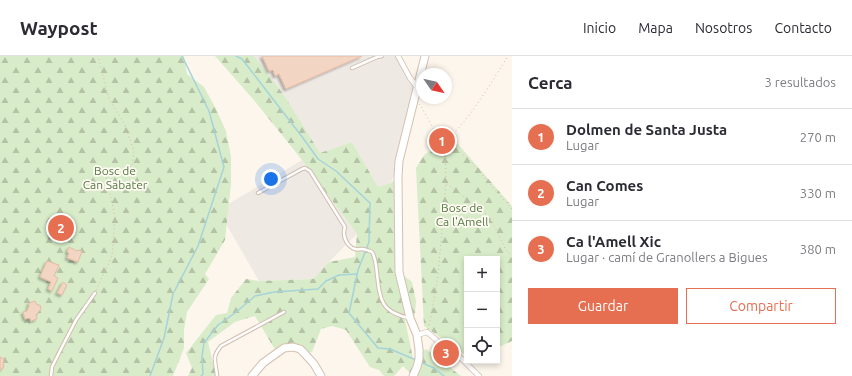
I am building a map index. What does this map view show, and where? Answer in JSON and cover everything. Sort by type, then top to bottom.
[{"type":"main road","points":[[422,68],[425,56]]},
{"type":"main road","points":[[413,376],[419,359],[419,349],[417,335],[410,318],[399,272],[398,177],[399,161],[416,91]]},
{"type":"main road","points":[[252,376],[263,363],[284,348],[293,347],[300,349],[305,354],[314,364],[321,376]]},
{"type":"street","points":[[398,56],[416,86]]},
{"type":"street","points":[[417,335],[427,332],[453,354],[462,358],[479,376]]},
{"type":"lane","points":[[352,68],[376,57],[382,56]]},
{"type":"lane","points":[[258,193],[302,169],[305,168],[310,171],[345,227],[343,232],[344,239],[351,247],[372,252],[376,260],[382,301],[388,309],[399,315],[410,318]]},
{"type":"lane","points":[[51,376],[52,367],[76,320],[95,293]]},
{"type":"lane","points":[[217,376],[214,362],[216,352],[221,346],[284,312]]},
{"type":"path","points":[[95,293],[112,256],[115,217],[106,176],[132,166],[134,150],[125,125],[109,99],[98,56]]},
{"type":"path","points":[[414,100],[421,106],[439,139],[445,139],[457,130],[466,119],[508,56]]},
{"type":"path","points":[[427,332],[438,275],[446,183],[445,139]]},
{"type":"path","points":[[445,139],[471,162],[512,209]]},
{"type":"path","points":[[446,183],[490,217],[506,250],[512,255]]},
{"type":"shaded area","points":[[254,56],[401,56],[416,85],[416,91],[399,161],[391,183],[378,187],[352,142],[320,153],[284,95]]},
{"type":"shaded area","points":[[302,160],[357,234],[313,279],[259,281],[218,210]]},
{"type":"green space","name":"Bosc de Can Sabater","points":[[0,56],[184,56],[187,74],[204,87],[215,107],[226,131],[231,157],[231,184],[225,240],[205,274],[209,279],[187,312],[184,330],[184,348],[173,376],[0,376]]},
{"type":"green space","points":[[215,56],[254,56],[284,95],[320,153],[352,142],[378,187],[391,183],[398,177],[399,272],[412,282],[416,301],[415,315],[400,316],[405,320],[413,358],[408,362],[426,349],[461,376],[413,376],[403,366],[394,376],[384,376],[379,370],[370,367],[346,330],[332,326],[321,329],[312,352],[305,354],[293,347],[277,353],[255,316],[235,322],[208,342],[216,376],[188,376],[192,368],[186,353],[216,315],[227,313],[231,298],[246,279],[259,281],[313,279],[329,262],[355,257],[357,234],[302,160],[253,99]]},
{"type":"green space","name":"Bosc de Ca l'Amell","points":[[445,141],[457,143],[512,206],[512,341],[500,347],[500,256],[464,256],[464,354],[424,326],[416,168],[424,155]]},
{"type":"building","points":[[262,56],[362,56],[286,89],[279,74],[275,76],[273,70],[269,71]]},
{"type":"building","points":[[61,218],[71,222],[68,230],[74,232],[70,238],[65,235],[63,237],[59,235],[57,238],[50,236],[55,225],[58,226]]},
{"type":"building","points":[[69,247],[77,251],[82,251],[78,262],[67,258]]},
{"type":"building","points":[[47,261],[59,265],[54,276],[58,278],[52,291],[48,289],[51,282],[40,277]]},
{"type":"building","points":[[63,282],[67,285],[62,295],[57,293]]},
{"type":"building","points":[[35,301],[37,305],[40,305],[41,309],[36,315],[37,319],[31,321],[30,318],[25,319],[23,312],[27,311],[29,303]]},
{"type":"building","points":[[436,345],[449,356],[443,363],[433,351],[438,348],[435,346]]},
{"type":"building","points":[[0,357],[4,359],[4,365],[1,370],[0,370]]},
{"type":"waterway","points":[[150,376],[164,338],[173,294],[198,246],[224,167],[209,111],[182,56]]},
{"type":"waterway","points":[[236,56],[242,59],[318,159],[336,171],[370,203],[369,242],[358,270],[349,313],[378,348],[390,349],[416,360]]},
{"type":"waterway","points":[[201,376],[203,374],[202,356],[204,343],[218,325],[255,296],[274,292],[318,289],[326,281],[339,275],[357,274]]},
{"type":"waterway","points":[[420,362],[434,368],[444,376]]},
{"type":"place","name":"Dolmen de Santa Justa","points":[[442,141]]},
{"type":"place","name":"Can Comes","points":[[61,228]]},
{"type":"place","name":"Ca l'Amell Xic","points":[[446,353]]}]
